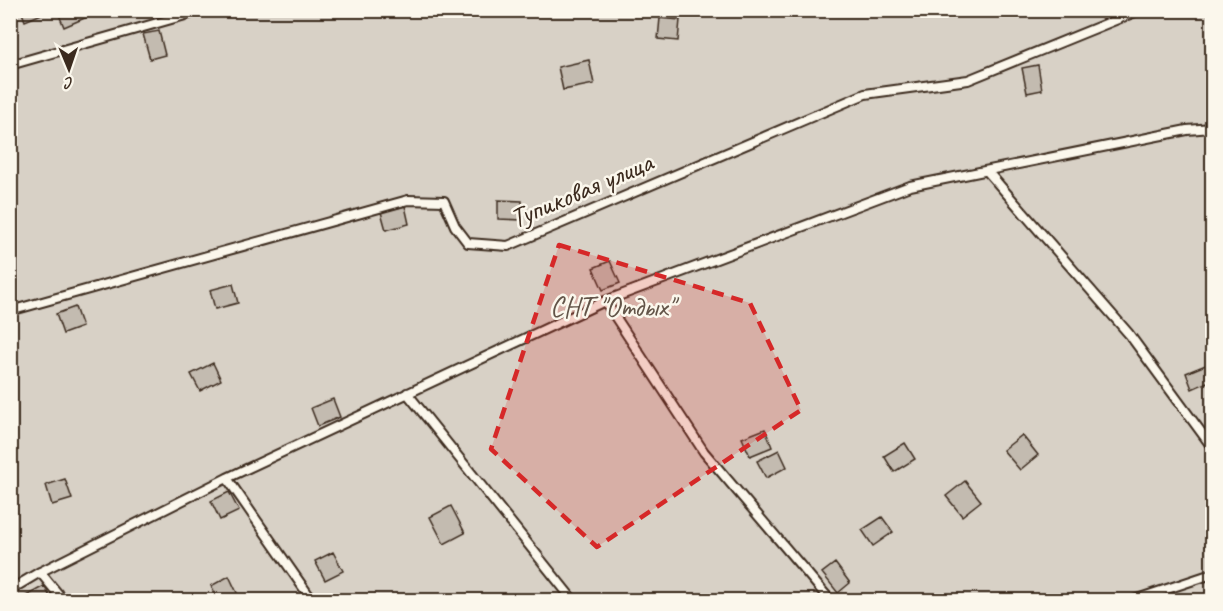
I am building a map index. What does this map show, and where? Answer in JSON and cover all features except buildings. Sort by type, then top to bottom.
[{"type":"lane","points":[[10,65],[203,10]]},
{"type":"lane","name":"Тупиковая улица","points":[[10,311],[408,200],[444,201],[455,226],[468,243],[508,246],[865,94],[968,80],[1140,10]]},
{"type":"lane","points":[[10,590],[40,572],[227,478],[605,301],[910,186],[1187,130],[1212,128]]},
{"type":"lane","points":[[988,172],[1129,334],[1212,447]]},
{"type":"lane","points":[[605,301],[704,452],[830,600]]},
{"type":"lane","points":[[407,393],[573,600]]},
{"type":"lane","points":[[227,478],[312,600]]},
{"type":"lane","points":[[40,572],[63,600]]},
{"type":"lane","points":[[1134,600],[1212,574]]},
{"type":"highlighted area","points":[[559,245],[750,303],[801,410],[597,547],[491,449]]},
{"type":"green space","name":"СНТ \"Отдых\"","points":[[11,11],[1212,11],[1212,600],[11,600]]}]
